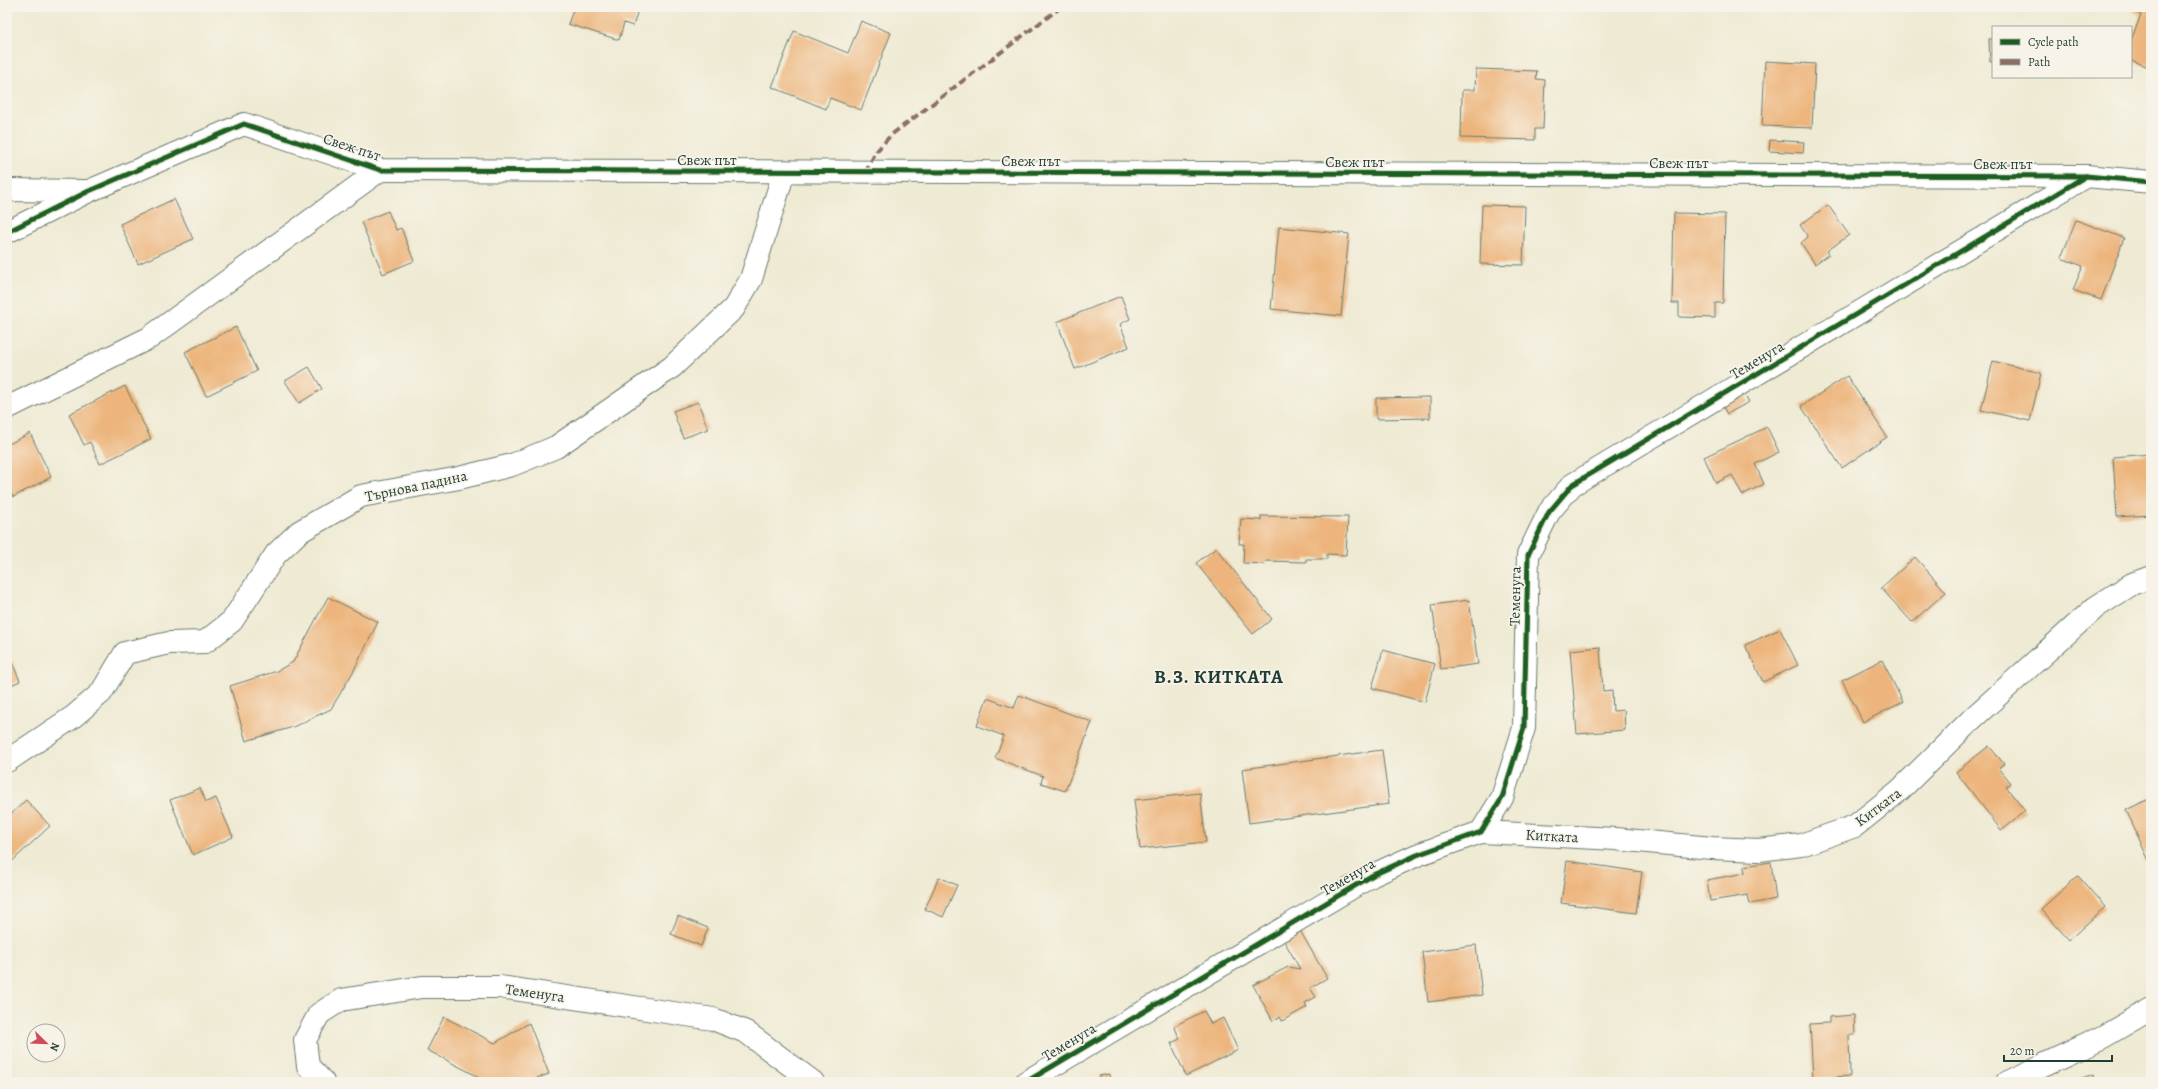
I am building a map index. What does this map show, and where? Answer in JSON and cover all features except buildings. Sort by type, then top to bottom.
[{"type":"street","name":"Свеж път","points":[[7,232],[89,191],[244,124],[380,170],[2086,176]]},
{"type":"street","points":[[7,408],[149,338],[380,170]]},
{"type":"street","name":"Търнова падина","points":[[7,761],[73,717],[101,693],[125,653],[168,643],[205,642],[232,621],[276,554],[299,532],[361,496],[459,478],[505,466],[556,447],[672,367],[734,308],[751,279],[784,172]]},
{"type":"street","points":[[2086,176],[2151,182]]},
{"type":"street","name":"Теменуга","points":[[1026,1082],[1373,875],[1417,855],[1481,832],[1502,798],[1524,728],[1528,555],[1549,512],[1572,485],[2086,176]]},
{"type":"street","points":[[7,190],[89,191]]},
{"type":"street","name":"Китката","points":[[1481,832],[1616,839],[1712,848],[1759,850],[1801,845],[1855,826],[1900,790],[1974,717],[2096,607],[2132,584],[2151,577]]},
{"type":"street","name":"Теменуга","points":[[324,1082],[308,1066],[305,1040],[319,1014],[341,1000],[422,988],[500,987],[713,1019],[746,1032],[813,1082]]},
{"type":"street","points":[[2007,1082],[2103,1037],[2151,1009]]},
{"type":"marked path","points":[[865,173],[876,152],[891,135],[1061,7]]},
{"type":"cycle path","points":[[7,232],[89,191],[244,124],[380,170],[2086,176],[2151,182]]},
{"type":"cycle path","points":[[1026,1082],[1373,875],[1417,855],[1481,832],[1502,798],[1524,728],[1528,555],[1549,512],[1572,485],[2086,176]]},
{"type":"district","name":"В.З. КИТКАТА","points":[[1219,676]]}]
